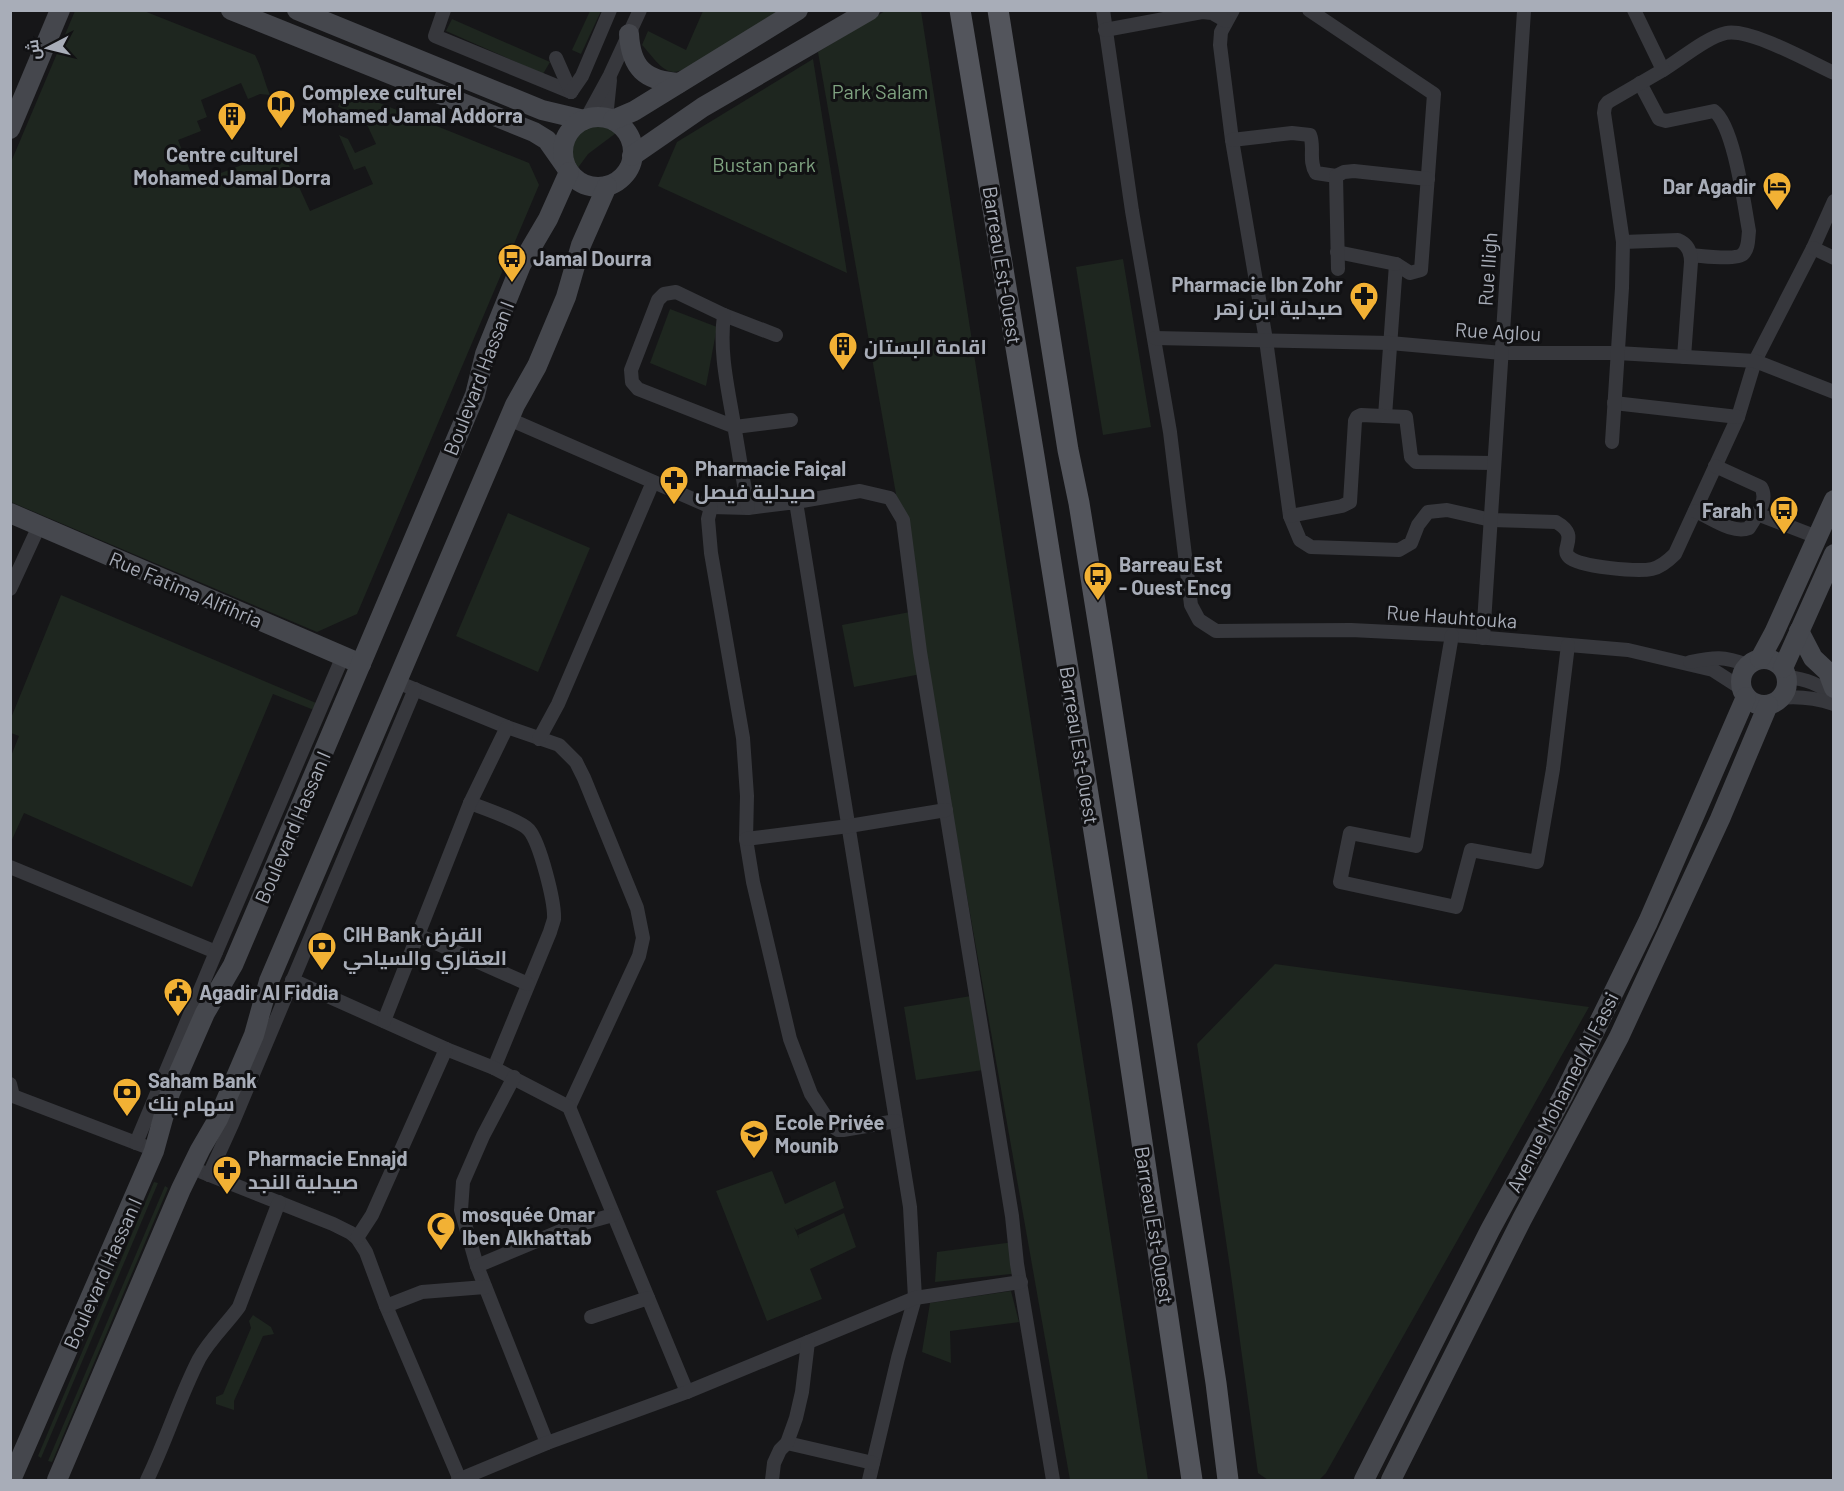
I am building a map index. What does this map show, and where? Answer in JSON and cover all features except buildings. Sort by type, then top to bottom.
[{"type":"main road","points":[[10,129],[60,10]]},
{"type":"main road","points":[[231,10],[534,132],[547,140],[576,179],[586,185],[607,186],[623,176],[628,168],[632,147],[626,132],[609,119]]},
{"type":"main road","points":[[297,10],[543,110],[585,120],[609,119],[633,111],[798,10]]},
{"type":"main road","points":[[632,156],[703,106],[870,10]]},
{"type":"main road","name":"Barreau Est-Ouest","points":[[960,10],[1029,421],[1122,1007],[1192,1480]]},
{"type":"main road","name":"Barreau Est-Ouest","points":[[998,10],[1068,450],[1081,513],[1224,1436],[1228,1480]]},
{"type":"main road","points":[[629,34],[631,56],[642,71],[658,81],[679,83]]},
{"type":"main road","points":[[568,169],[563,149],[565,140],[576,125],[585,120]]},
{"type":"main road","name":"Boulevard Hassan I","points":[[13,1479],[145,1147],[205,1013],[233,965],[352,660],[474,394],[485,354],[521,265],[548,219],[568,169]]},
{"type":"main road","name":"Boulevard Hassan I","points":[[57,1480],[200,1171],[218,1119],[258,1024],[269,981],[406,686],[517,399],[537,366],[574,275],[581,245],[607,186]]},
{"type":"main road","points":[[1833,500],[1774,633],[1754,662],[1741,675],[1744,692],[1756,704],[1774,701],[1786,692],[1785,673],[1799,631],[1833,554]]},
{"type":"main road","name":"Rue Fatima Alfihria","points":[[10,513],[352,660]]},
{"type":"main road","points":[[1799,631],[1813,658],[1828,672],[1833,688]]},
{"type":"main road","points":[[1754,662],[1773,660],[1785,673]]},
{"type":"main road","name":"Avenue Mohamed Al Fassi","points":[[1364,1480],[1490,1230],[1563,1096],[1648,922],[1744,692]]},
{"type":"main road","name":"Avenue Mohamed Al Fassi","points":[[1391,1480],[1522,1219],[1619,1037],[1774,701]]},
{"type":"street","points":[[571,92],[582,76],[610,10]]},
{"type":"street","points":[[585,120],[610,75],[640,10]]},
{"type":"street","points":[[1103,10],[1132,211],[1155,339]]},
{"type":"street","points":[[1309,10],[1434,94],[1420,270],[1410,273],[1396,264],[1337,252]]},
{"type":"street","points":[[1634,10],[1663,70]]},
{"type":"street","points":[[449,11],[435,36],[571,92]]},
{"type":"street","name":"Rue Iligh","points":[[1483,638],[1524,11]]},
{"type":"street","points":[[1105,30],[1202,12],[1229,16],[1221,32],[1220,45],[1232,140],[1266,340],[1290,516],[1300,540],[1311,547],[1399,550],[1411,543],[1418,525],[1428,512],[1447,510],[1491,520],[1556,522],[1568,533],[1569,540],[1566,548],[1570,558],[1615,569],[1653,569],[1668,562],[1675,554],[1738,417],[1755,361],[1833,205]]},
{"type":"street","points":[[1612,442],[1623,242],[1605,106],[1716,36],[1733,32],[1742,33],[1785,50],[1833,73]]},
{"type":"street","points":[[556,58],[571,92]]},
{"type":"street","points":[[609,119],[610,75]]},
{"type":"street","points":[[1640,83],[1659,119],[1665,121],[1714,111],[1720,116],[1729,135],[1749,231],[1748,246],[1744,254],[1736,257],[1691,255]]},
{"type":"street","points":[[1232,140],[1292,133],[1310,135],[1312,166],[1316,173],[1336,176],[1354,171],[1428,179]]},
{"type":"street","points":[[1336,176],[1338,269]]},
{"type":"street","points":[[1623,242],[1678,240],[1684,242],[1691,255],[1684,357]]},
{"type":"street","points":[[1813,248],[1833,258]]},
{"type":"street","points":[[1385,416],[1396,264]]},
{"type":"street","points":[[776,335],[724,315],[676,292],[664,294],[658,300],[631,370],[632,382],[638,389],[735,427],[791,420]]},
{"type":"street","points":[[724,315],[722,350],[748,507]]},
{"type":"street","name":"Rue Aglou","points":[[1155,339],[1390,343],[1502,352],[1617,353],[1755,361],[1833,392]]},
{"type":"street","name":"Rue Hauhtouka","points":[[1155,339],[1170,432],[1191,605],[1199,620],[1216,631],[1310,629],[1452,635],[1628,650],[1713,670],[1744,692]]},
{"type":"street","points":[[1614,403],[1738,417]]},
{"type":"street","points":[[1290,516],[1342,506],[1350,502],[1357,417],[1406,417],[1411,457],[1416,462],[1494,463]]},
{"type":"street","points":[[509,419],[711,507],[748,507],[796,502],[860,491],[890,498],[903,520],[920,652],[1053,1480]]},
{"type":"street","points":[[1695,511],[1739,531],[1749,528],[1757,513],[1764,497],[1761,487],[1715,466]]},
{"type":"street","points":[[539,739],[558,704],[653,482]]},
{"type":"street","points":[[796,502],[910,1207],[915,1298],[869,1480]]},
{"type":"street","points":[[711,507],[708,519],[711,554],[743,738],[747,796],[746,838],[753,882],[790,1039],[811,1094],[825,1117],[838,1130],[896,1121]]},
{"type":"street","points":[[1757,513],[1817,537]]},
{"type":"street","points":[[10,589],[39,526]]},
{"type":"street","points":[[1452,635],[1416,846],[1350,833],[1340,882],[1456,907],[1471,850],[1537,862],[1553,769],[1568,645]]},
{"type":"street","name":"Rue Hauhtouka","points":[[1684,663],[1715,657],[1754,662]]},
{"type":"street","points":[[12,1095],[145,1147],[216,952],[352,660]]},
{"type":"street","points":[[1785,673],[1821,686],[1833,697]]},
{"type":"street","points":[[569,1107],[639,956],[643,938],[637,908],[585,778],[576,762],[559,745],[507,727],[406,686],[292,981],[233,1122],[200,1171],[343,1228],[357,1238],[366,1252],[386,1306],[460,1480],[548,1443],[687,1392],[915,1298],[1021,1282]]},
{"type":"street","points":[[1774,701],[1799,696],[1833,704]]},
{"type":"street","points":[[384,1021],[470,803],[507,727]]},
{"type":"street","points":[[470,803],[522,824],[529,830],[545,866],[554,919],[494,1068]]},
{"type":"street","points":[[746,838],[849,826],[946,810]]},
{"type":"street","points":[[10,867],[216,952]]},
{"type":"street","points":[[417,935],[528,984]]},
{"type":"street","points":[[292,981],[494,1068],[569,1107],[687,1392]]},
{"type":"street","points":[[357,1238],[372,1215],[446,1049]]},
{"type":"street","points":[[513,1077],[463,1182],[461,1210],[477,1266],[548,1443]]},
{"type":"street","points":[[147,1480],[200,1358],[213,1336],[230,1320],[239,1307],[279,1202]]},
{"type":"street","points":[[477,1266],[570,1227],[613,1215]]},
{"type":"street","points":[[386,1306],[422,1292],[485,1287]]},
{"type":"street","points":[[591,1317],[648,1298]]},
{"type":"street","points":[[772,1480],[774,1463],[780,1450],[787,1443],[802,1392],[808,1342]]},
{"type":"street","points":[[787,1443],[873,1463]]},
{"type":"green space","points":[[75,11],[144,11],[255,55],[270,95],[260,94],[248,99],[241,83],[201,100],[207,117],[197,121],[201,131],[178,140],[195,183],[265,156],[288,163],[310,211],[373,184],[365,166],[354,170],[339,135],[348,139],[355,153],[376,144],[363,116],[338,107],[340,102],[357,94],[529,163],[539,185],[357,614],[317,632],[11,502],[11,162]]},
{"type":"green space","points":[[590,11],[601,11],[581,54],[572,50]]},
{"type":"green space","points":[[703,11],[789,11],[712,56],[682,70],[673,72],[664,68],[642,45],[648,31],[686,50]]},
{"type":"green space","name":"Park Salam","points":[[885,11],[921,11],[1148,1480],[1070,1480],[818,52]]},
{"type":"green space","points":[[452,19],[550,62],[543,74],[446,31]]},
{"type":"green space","name":"Bustan park","points":[[813,59],[847,273],[658,186],[677,142]]},
{"type":"green space","points":[[598,125],[606,126],[616,133],[588,154],[577,169],[572,154],[574,141],[583,130]]},
{"type":"green space","points":[[1123,259],[1151,427],[1103,435],[1076,267]]},
{"type":"green space","points":[[670,309],[717,327],[706,386],[650,363]]},
{"type":"green space","points":[[508,513],[590,548],[538,672],[456,636]]},
{"type":"green space","points":[[61,595],[316,703],[314,710],[273,694],[192,887],[24,813],[10,844],[11,756],[19,736],[11,733],[11,718]]},
{"type":"green space","points":[[910,612],[921,674],[854,687],[842,625]]},
{"type":"green space","points":[[1275,964],[1589,1007],[1326,1473],[1319,1480],[1268,1480],[1258,1473],[1197,1044]]},
{"type":"green space","points":[[971,996],[983,1070],[916,1080],[904,1007]]},
{"type":"green space","points":[[772,1171],[785,1204],[835,1181],[844,1208],[796,1230],[794,1227],[799,1239],[798,1235],[844,1213],[856,1247],[810,1269],[822,1299],[767,1321],[716,1191]]},
{"type":"green space","points":[[154,1182],[158,1183],[41,1458],[38,1456]]},
{"type":"green space","points":[[165,1186],[168,1188],[52,1462],[48,1461]]},
{"type":"green space","points":[[1014,1242],[1020,1273],[935,1282],[937,1252]]},
{"type":"green space","points":[[1011,1291],[1019,1322],[950,1331],[951,1363],[922,1352],[930,1303]]},
{"type":"green space","points":[[253,1315],[271,1327],[274,1334],[263,1336],[234,1401],[234,1410],[216,1404],[216,1397],[223,1394],[251,1328],[249,1321]]},
{"type":"place","name":"Complexe culturel Mohamed Jamal Addorra","points":[[281,130]]},
{"type":"place","name":"Centre culturel Mohamed Jamal Dorra","points":[[232,142]]},
{"type":"place","name":"Dar Agadir","points":[[1777,212]]},
{"type":"place","name":"Jamal Dourra","points":[[512,284]]},
{"type":"place","name":"Pharmacie Ibn Zohr صيدلية ابن زهر","points":[[1364,322]]},
{"type":"place","name":"اقامة البستان","points":[[843,372]]},
{"type":"place","name":"Pharmacie Faiçal صيدلية فيصل","points":[[674,506]]},
{"type":"place","name":"Farah 1","points":[[1784,536]]},
{"type":"place","name":"Barreau Est - Ouest Encg","points":[[1098,602]]},
{"type":"place","name":"CIH Bank القرض العقاري والسياحي","points":[[322,972]]},
{"type":"place","name":"Agadir Al Fiddia","points":[[178,1018]]},
{"type":"place","name":"Saham Bank سهام بنك","points":[[127,1118]]},
{"type":"place","name":"Ecole Privée Mounib","points":[[754,1160]]},
{"type":"place","name":"Pharmacie Ennajd صيدلية النجد","points":[[227,1196]]},
{"type":"place","name":"mosquée Omar Iben Alkhattab","points":[[441,1252]]}]
